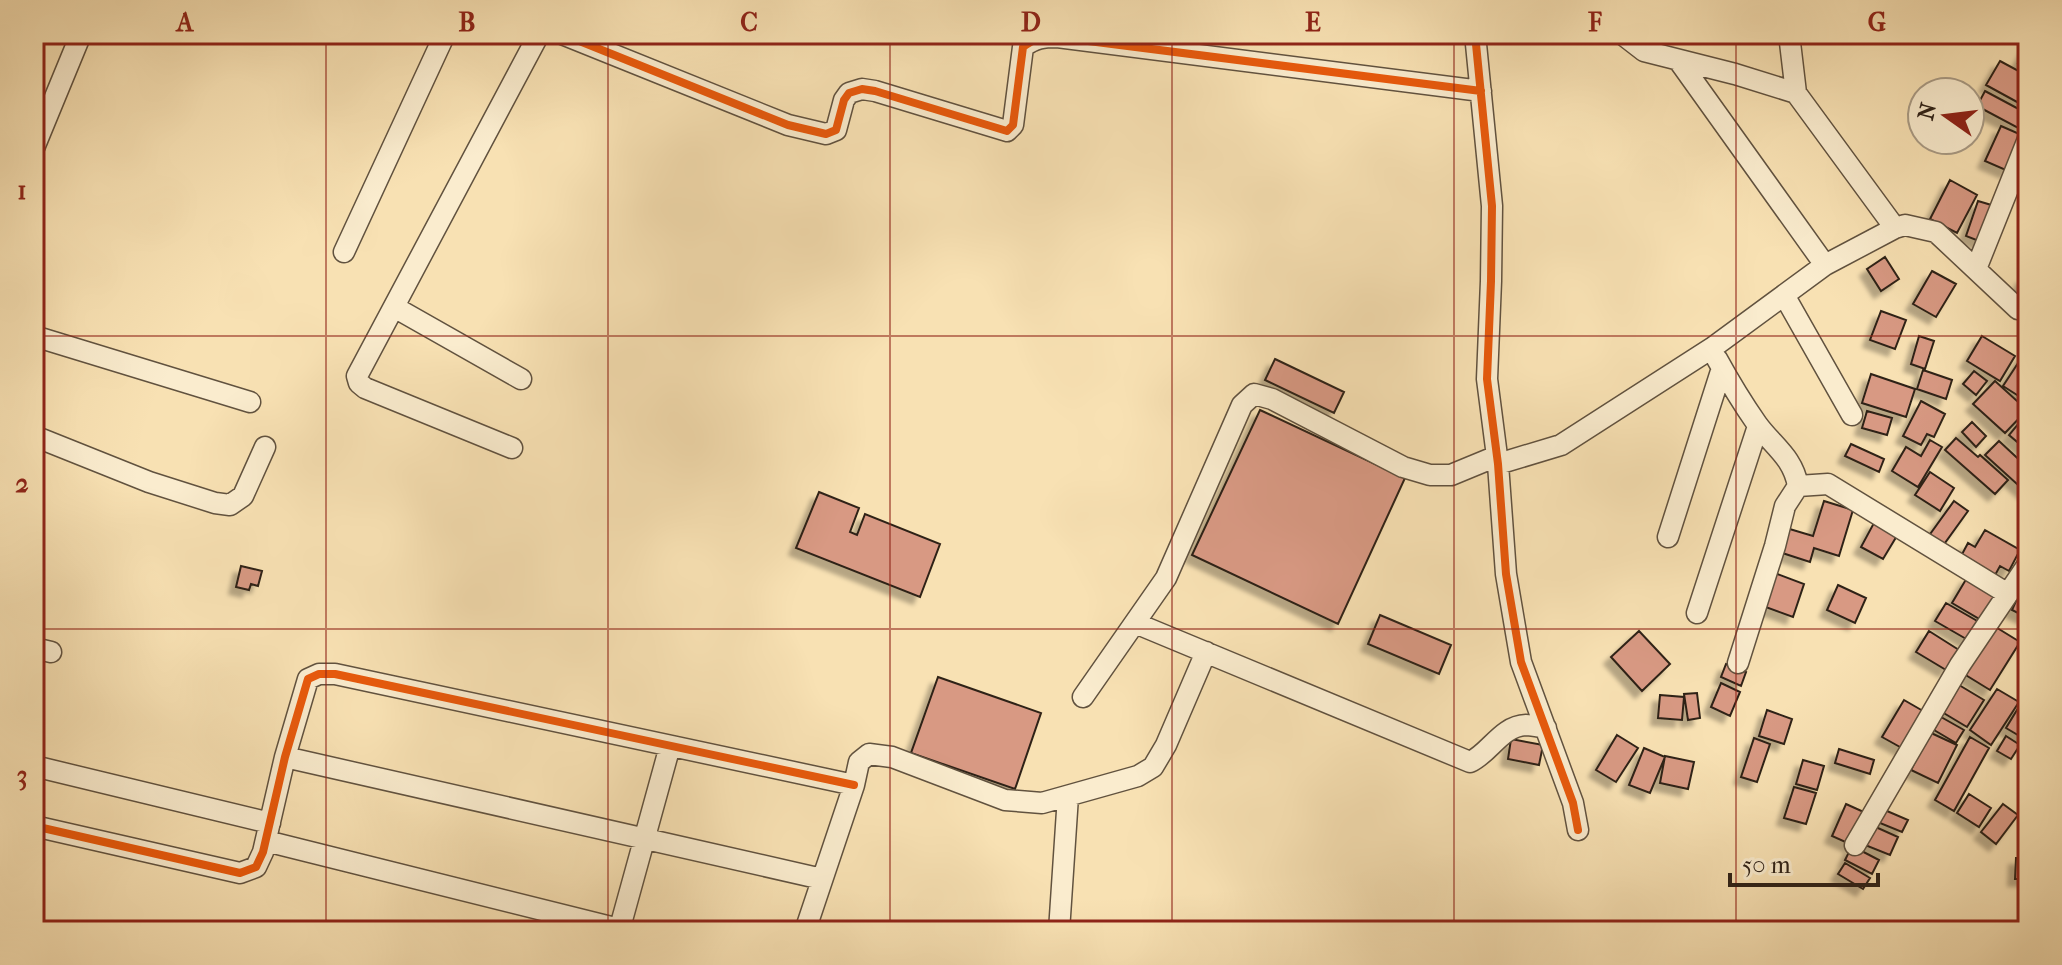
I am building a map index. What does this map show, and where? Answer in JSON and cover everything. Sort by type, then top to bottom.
[{"type":"street","points":[[34,148],[81,34]]},
{"type":"street","points":[[344,252],[445,34]]},
{"type":"street","points":[[562,34],[788,125],[826,134],[836,130],[849,93],[862,89],[1007,131],[1013,125],[1023,47],[1043,37],[1481,91]]},
{"type":"street","points":[[1475,34],[1492,206],[1487,379],[1498,460],[1506,574],[1521,662],[1573,803],[1578,830]]},
{"type":"street","points":[[1622,34],[1644,51],[1796,93]]},
{"type":"street","points":[[1789,34],[1796,93],[1895,228]]},
{"type":"street","points":[[512,448],[365,388],[357,376],[535,35]]},
{"type":"street","points":[[1679,61],[1825,265]]},
{"type":"street","points":[[1976,269],[2028,139]]},
{"type":"street","points":[[1083,697],[1166,578],[1242,405],[1254,394],[1272,399],[1403,467],[1430,475],[1451,475],[1561,445],[1712,348],[1825,265],[1905,225],[1936,232],[2018,309],[2028,310]]},
{"type":"street","points":[[1784,295],[1852,415]]},
{"type":"street","points":[[394,307],[521,379]]},
{"type":"street","points":[[34,336],[250,402]]},
{"type":"street","points":[[1712,348],[1758,426],[1795,471],[1798,486],[1785,506],[1738,663]]},
{"type":"street","points":[[1668,537],[1722,368]]},
{"type":"street","points":[[1697,613],[1758,426]]},
{"type":"street","points":[[34,436],[149,482],[230,505],[243,496],[265,447]]},
{"type":"street","points":[[1798,486],[1828,484],[2008,594]]},
{"type":"street","points":[[1855,845],[1960,665],[2028,564]]},
{"type":"street","points":[[1135,623],[1470,762],[1479,759],[1508,730],[1524,725],[1546,728]]},
{"type":"street","points":[[805,931],[859,762],[869,754],[892,757],[1005,800],[1042,803],[1138,776],[1153,767],[1166,745],[1206,652]]},
{"type":"street","points":[[34,826],[240,873],[256,867],[308,679],[319,674],[335,674],[854,785]]},
{"type":"street","points":[[34,766],[621,930],[643,838],[670,746]]},
{"type":"street","points":[[285,757],[822,879]]},
{"type":"street","points":[[1059,931],[1068,796]]},
{"type":"building","points":[[2028,45],[2028,68],[2018,63]]},
{"type":"building","points":[[2000,61],[2028,76],[2028,108],[1986,85]]},
{"type":"building","points":[[1986,92],[2028,114],[2020,129],[1986,111]]},
{"type":"building","points":[[2001,126],[2024,136],[2008,171],[1985,161]]},
{"type":"building","points":[[1950,180],[1977,195],[1957,233],[1930,219]]},
{"type":"building","points":[[1978,201],[1998,207],[1984,243],[1966,236]]},
{"type":"building","points":[[1885,257],[1899,279],[1881,291],[1867,269]]},
{"type":"building","points":[[1932,271],[1956,284],[1936,317],[1913,304]]},
{"type":"building","points":[[2023,277],[2028,278],[2028,302],[2016,298]]},
{"type":"building","points":[[1881,311],[1906,320],[1895,349],[1870,340]]},
{"type":"building","points":[[1919,336],[1934,341],[1925,369],[1911,364]]},
{"type":"building","points":[[1982,336],[2015,356],[2000,381],[1967,361]]},
{"type":"building","points":[[2024,354],[2028,356],[2028,402],[2003,386]]},
{"type":"building","points":[[1275,359],[1344,392],[1334,413],[1265,380]]},
{"type":"building","points":[[1923,370],[1952,380],[1946,399],[1917,389]]},
{"type":"building","points":[[1974,371],[1987,381],[1976,395],[1963,384]]},
{"type":"building","points":[[1871,374],[1915,389],[1906,417],[1862,403]]},
{"type":"building","points":[[1995,381],[2027,410],[2005,433],[1973,404]]},
{"type":"building","points":[[1921,401],[1945,414],[1934,437],[1927,434],[1921,445],[1903,436]]},
{"type":"building","points":[[1260,410],[1405,478],[1338,624],[1192,555]]},
{"type":"building","points":[[1867,411],[1892,418],[1887,435],[1862,428]]},
{"type":"building","points":[[2028,412],[2028,451],[2009,435]]},
{"type":"building","points":[[1972,422],[1986,436],[1976,447],[1962,432]]},
{"type":"building","points":[[1956,438],[2008,480],[1995,494],[1945,450]]},
{"type":"building","points":[[1930,440],[1942,447],[1918,487],[1892,471],[1906,447],[1921,456]]},
{"type":"building","points":[[1999,441],[2028,468],[2028,494],[1985,455]]},
{"type":"building","points":[[1851,444],[1884,459],[1879,472],[1845,456]]},
{"type":"building","points":[[1930,472],[1954,488],[1940,511],[1915,495]]},
{"type":"building","points":[[819,492],[859,508],[850,532],[857,535],[865,514],[940,544],[920,597],[796,548]]},
{"type":"building","points":[[1824,501],[1853,510],[1839,556],[1814,548],[1810,562],[1776,551],[1783,527],[1813,536]]},
{"type":"building","points":[[1954,501],[1968,511],[1942,547],[1928,537]]},
{"type":"building","points":[[1875,521],[1898,534],[1883,559],[1861,547]]},
{"type":"building","points":[[1985,530],[2020,550],[2009,571],[2000,566],[1994,577],[1960,558],[1968,543],[1975,547]]},
{"type":"building","points":[[241,566],[262,571],[258,586],[251,584],[249,590],[236,587]]},
{"type":"building","points":[[1772,572],[1804,584],[1793,617],[1760,605]]},
{"type":"building","points":[[2028,574],[2028,618],[2012,610]]},
{"type":"building","points":[[1968,576],[2003,597],[1988,624],[1952,603]]},
{"type":"building","points":[[1838,585],[1866,598],[1855,623],[1827,610]]},
{"type":"building","points":[[1946,603],[1979,622],[1968,640],[1935,621]]},
{"type":"building","points":[[1380,615],[1451,645],[1439,674],[1368,644]]},
{"type":"building","points":[[1994,626],[2020,642],[1990,690],[1964,674]]},
{"type":"building","points":[[1639,631],[1670,664],[1642,691],[1611,657]]},
{"type":"building","points":[[1929,631],[1959,650],[1946,670],[1916,652]]},
{"type":"building","points":[[1726,664],[1746,672],[1741,686],[1721,677]]},
{"type":"building","points":[[938,677],[1041,713],[1015,789],[911,753]]},
{"type":"building","points":[[1721,683],[1740,692],[1730,716],[1711,707]]},
{"type":"building","points":[[1959,685],[1984,700],[1967,727],[1942,712]]},
{"type":"building","points":[[1997,689],[2019,702],[1991,745],[1970,730]]},
{"type":"building","points":[[1697,693],[1700,718],[1688,720],[1684,694]]},
{"type":"building","points":[[1660,695],[1684,697],[1682,720],[1658,718]]},
{"type":"building","points":[[1904,700],[1930,715],[1909,752],[1882,737]]},
{"type":"building","points":[[2020,705],[2028,710],[2028,741],[2006,728]]},
{"type":"building","points":[[1767,710],[1792,719],[1784,744],[1759,736]]},
{"type":"building","points":[[1941,717],[1964,730],[1956,743],[1934,730]]},
{"type":"building","points":[[1929,732],[1957,745],[1938,783],[1911,770]]},
{"type":"building","points":[[1617,735],[1638,748],[1616,782],[1596,770]]},
{"type":"building","points":[[2006,736],[2020,745],[2011,759],[1997,751]]},
{"type":"building","points":[[1970,737],[1989,748],[1954,811],[1935,800]]},
{"type":"building","points":[[1754,738],[1770,744],[1757,782],[1741,777]]},
{"type":"building","points":[[1511,739],[1543,745],[1539,765],[1508,759]]},
{"type":"building","points":[[1644,748],[1665,757],[1650,793],[1629,785]]},
{"type":"building","points":[[1839,749],[1874,760],[1870,774],[1835,763]]},
{"type":"building","points":[[1665,756],[1694,762],[1688,789],[1660,783]]},
{"type":"building","points":[[1803,760],[1824,766],[1817,790],[1796,784]]},
{"type":"building","points":[[1794,787],[1816,793],[1806,824],[1784,818]]},
{"type":"building","points":[[1969,794],[1991,808],[1979,827],[1957,813]]},
{"type":"building","points":[[1846,804],[1866,813],[1852,845],[1832,836]]},
{"type":"building","points":[[2003,804],[2018,815],[1996,844],[1981,832]]},
{"type":"building","points":[[1880,808],[1908,820],[1902,832],[1875,821]]},
{"type":"building","points":[[1869,824],[1898,837],[1890,855],[1860,843]]},
{"type":"building","points":[[1852,846],[1879,860],[1872,874],[1845,860]]},
{"type":"building","points":[[2016,858],[2028,859],[2028,879],[2015,879]]},
{"type":"building","points":[[1845,863],[1870,878],[1863,889],[1838,874]]},
{"type":"cycle path","points":[[562,34],[788,125],[826,134],[836,130],[849,93],[862,89],[1007,131],[1013,125],[1023,47],[1047,37],[1481,91]]},
{"type":"cycle path","points":[[1475,34],[1492,206],[1487,379],[1498,464],[1506,574],[1521,662],[1573,803],[1578,830]]},
{"type":"cycle path","points":[[34,826],[240,873],[256,867],[263,852],[285,757],[308,679],[319,674],[335,674],[854,785]]}]
